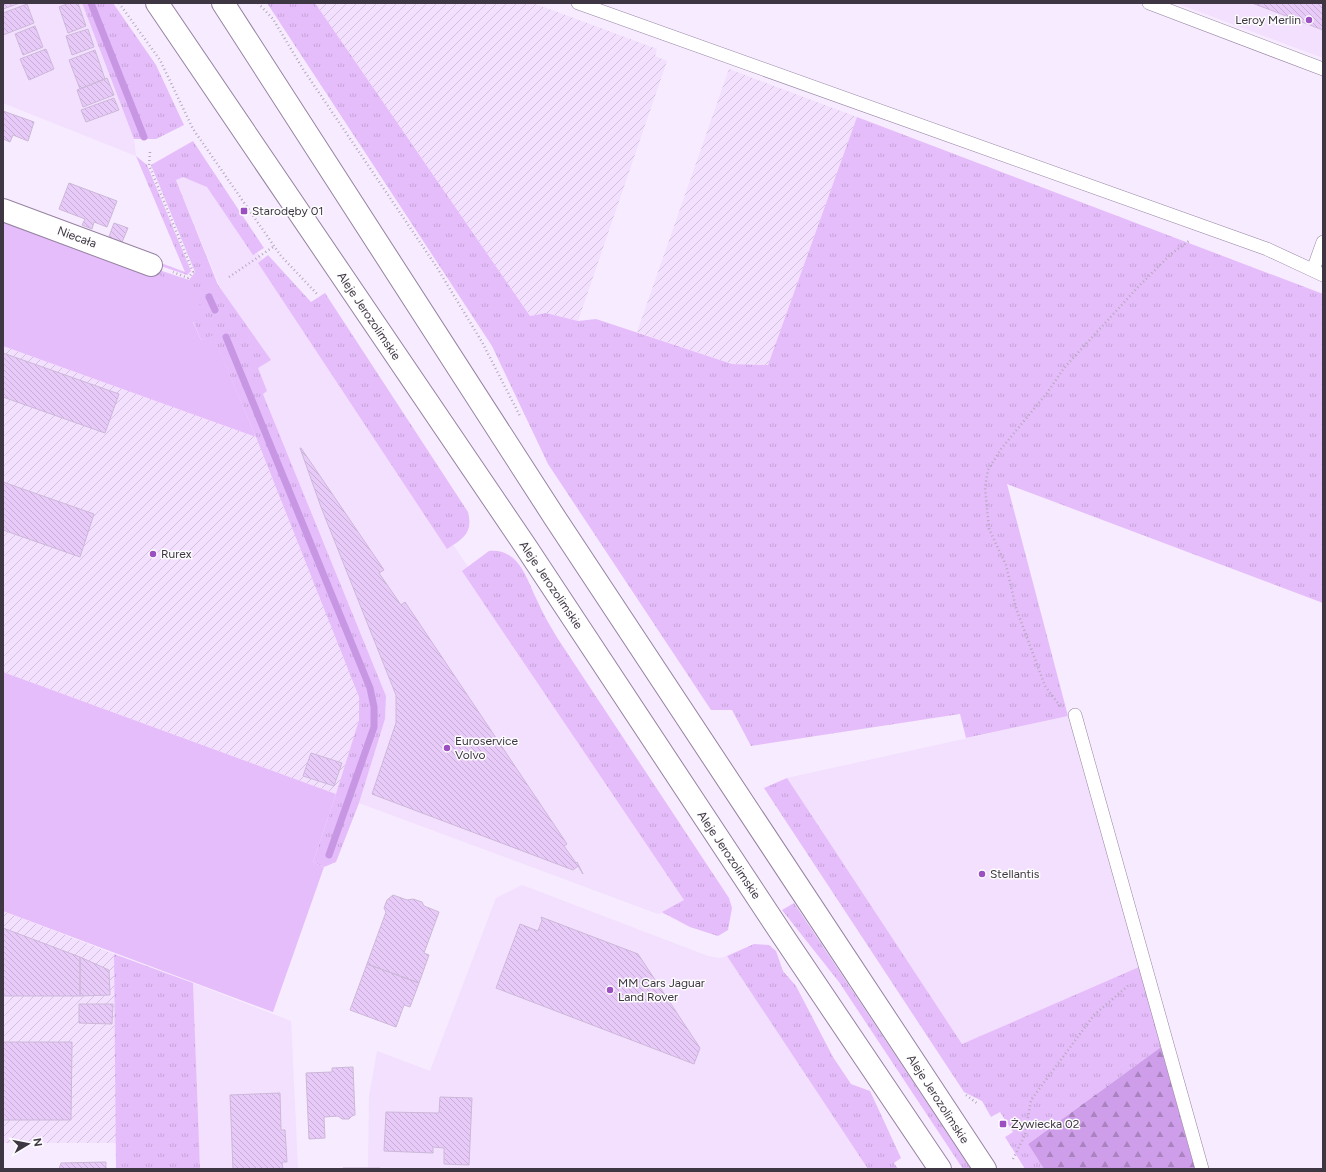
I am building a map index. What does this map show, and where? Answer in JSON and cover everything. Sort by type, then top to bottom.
[{"type":"main road","name":"Aleje Jerozolimskie","points":[[157,3],[526,547],[782,936],[940,1169]]},
{"type":"main road","name":"Aleje Jerozolimskie","points":[[223,3],[559,524],[985,1169]]},
{"type":"main road","name":"Niecała","points":[[3,210],[152,265]]},
{"type":"lane","points":[[578,3],[1267,249],[1318,273],[1323,242]]},
{"type":"lane","points":[[1149,3],[1323,69]]},
{"type":"lane","points":[[1075,715],[1202,1169]]},
{"type":"path","points":[[120,3],[160,60],[193,129],[274,247],[318,295]]},
{"type":"path","points":[[150,152],[149,165],[193,272],[188,278],[152,265]]},
{"type":"path","points":[[1075,715],[1063,709],[1045,686],[1016,608],[1006,565],[989,528],[985,487],[988,470],[1001,449],[1047,393],[1064,368],[1171,254],[1207,228]]},
{"type":"path","points":[[230,277],[274,247]]},
{"type":"path","points":[[1013,1159],[1025,1135],[1031,1100],[1094,1015],[1132,982],[1147,973]]},
{"type":"shaded area","points":[[3,3],[82,3],[134,139],[136,156],[3,103]]},
{"type":"shaded area","points":[[315,3],[533,3],[657,49],[655,56],[667,61],[578,321],[546,313],[530,316]]},
{"type":"shaded area","points":[[1176,3],[1323,3],[1323,58]]},
{"type":"shaded area","points":[[729,69],[857,117],[768,365],[732,364],[637,332]]},
{"type":"shaded area","points":[[191,153],[713,934],[690,927],[662,913],[658,914],[359,803],[385,719],[386,696],[171,167]]},
{"type":"shaded area","name":"Rurex","points":[[3,346],[256,437],[359,697],[359,720],[336,794],[3,672]]},
{"type":"shaded area","name":"Stellantis","points":[[1068,716],[1139,967],[962,1044],[787,778]]},
{"type":"shaded area","points":[[522,885],[708,956],[720,958],[727,956],[868,1169],[325,1169],[368,1168],[369,1096],[377,1051],[430,1071],[496,898]]},
{"type":"shaded area","points":[[3,911],[114,954],[116,1143],[3,1143]]},
{"type":"shaded area","points":[[193,983],[291,1021],[298,1169],[200,1169]]},
{"type":"green space","points":[[82,3],[113,3],[156,65],[184,125],[156,139],[134,139]]},
{"type":"green space","points":[[267,3],[315,3],[530,316],[546,313],[578,321],[596,319],[732,364],[768,365],[857,117],[1323,294],[1323,603],[1007,484],[1068,716],[966,738],[960,714],[751,746],[732,710],[711,710],[548,464],[492,346]]},
{"type":"green space","points":[[193,141],[264,248],[253,255],[207,187],[183,177],[176,180],[218,285],[271,360],[258,368],[267,391],[263,394],[386,696],[385,719],[359,803],[336,862],[324,867],[313,862],[359,720],[359,697],[256,437],[213,336],[201,340],[193,321],[204,316],[3,218],[189,280],[195,272],[151,165]]},
{"type":"green space","points":[[136,156],[147,165],[191,271],[187,275],[152,263],[153,260],[185,272]]},
{"type":"green space","points":[[3,218],[191,287],[205,316],[193,322],[201,340],[213,335],[256,437],[3,346]]},
{"type":"green space","points":[[268,255],[311,302],[325,293],[468,512],[469,525],[466,534],[458,542],[447,549],[258,263]]},
{"type":"green space","points":[[489,551],[499,551],[507,554],[520,566],[529,581],[543,614],[558,639],[729,898],[732,908],[728,930],[718,936],[690,927],[662,912],[684,900],[462,571]]},
{"type":"green space","points":[[3,672],[336,794],[313,862],[324,867],[273,1012],[3,911]]},
{"type":"green space","points":[[787,778],[962,1044],[1139,967],[1161,1047],[1028,1144],[1044,1169],[1025,1169],[1005,1137],[1013,1132],[1000,1112],[991,1117],[982,1101],[964,1092],[764,788]]},
{"type":"green space","points":[[794,903],[971,1169],[963,1169],[839,982],[782,910]]},
{"type":"green space","points":[[754,944],[769,945],[776,951],[783,971],[796,986],[833,1057],[851,1084],[870,1091],[901,1158],[894,1163],[898,1169],[868,1169],[727,956]]},
{"type":"green space","points":[[114,954],[193,983],[200,1169],[116,1169]]},
{"type":"green space","points":[[1161,1047],[1195,1169],[1044,1169],[1028,1144]]},
{"type":"building","points":[[3,3],[20,3],[3,9]]},
{"type":"building","points":[[69,3],[78,3],[86,26],[68,33],[59,7]]},
{"type":"building","name":"Leroy Merlin","points":[[1252,3],[1323,3],[1323,30],[1268,9]]},
{"type":"building","points":[[27,4],[34,23],[3,35],[3,13]]},
{"type":"building","points":[[35,26],[43,47],[23,55],[15,34]]},
{"type":"building","points":[[88,29],[94,47],[72,55],[66,36]]},
{"type":"building","points":[[46,49],[54,69],[29,80],[20,59]]},
{"type":"building","points":[[95,50],[105,79],[80,89],[69,60]]},
{"type":"building","points":[[107,78],[114,95],[83,107],[77,90]]},
{"type":"building","points":[[114,98],[119,110],[86,122],[81,110]]},
{"type":"building","points":[[3,111],[34,122],[28,141],[13,135],[10,142],[3,139]]},
{"type":"building","points":[[69,183],[117,201],[107,227],[94,222],[92,229],[82,225],[85,219],[59,209]]},
{"type":"building","points":[[114,223],[128,228],[120,247],[107,242]]},
{"type":"building","points":[[3,353],[119,394],[105,433],[3,397]]},
{"type":"building","points":[[300,448],[384,570],[379,573],[401,605],[405,602],[567,844],[564,846],[576,863],[577,862],[583,874],[578,866],[573,870],[372,794],[396,723],[396,695],[321,507]]},
{"type":"building","points":[[3,482],[94,514],[80,557],[3,530]]},
{"type":"building","points":[[311,753],[342,763],[334,786],[303,776]]},
{"type":"building","points":[[393,895],[407,900],[413,899],[422,902],[424,906],[439,912],[424,953],[429,955],[419,983],[367,964],[386,912],[384,908],[387,900]]},
{"type":"building","points":[[541,917],[638,954],[700,1048],[694,1064],[496,988],[520,924],[538,931],[542,920]]},
{"type":"building","points":[[3,928],[80,957],[80,996],[3,996]]},
{"type":"building","points":[[80,957],[109,970],[110,995],[80,996]]},
{"type":"building","points":[[367,964],[419,983],[410,1007],[404,1005],[396,1027],[350,1010]]},
{"type":"building","points":[[79,1004],[113,1004],[112,1024],[79,1023]]},
{"type":"building","points":[[3,1042],[72,1042],[71,1120],[3,1120]]},
{"type":"building","points":[[353,1067],[355,1115],[349,1119],[342,1119],[338,1116],[324,1117],[325,1138],[309,1139],[306,1073],[332,1072],[332,1068]]},
{"type":"building","points":[[280,1093],[281,1130],[285,1130],[287,1162],[282,1162],[283,1169],[233,1169],[230,1095]]},
{"type":"building","points":[[440,1097],[472,1098],[469,1165],[444,1164],[444,1148],[433,1147],[433,1153],[384,1151],[386,1112],[439,1113]]},
{"type":"building","points":[[106,1162],[106,1169],[59,1169],[61,1163]]},
{"type":"building","points":[[380,1168],[380,1169],[343,1169]]},
{"type":"waterway","points":[[91,3],[144,137]]},
{"type":"waterway","points":[[209,297],[215,310]]},
{"type":"waterway","points":[[226,337],[370,688],[374,707],[374,727],[329,855]]},
{"type":"place","name":"Leroy Merlin","points":[[1309,20]]},
{"type":"place","name":"Starodęby 01","points":[[244,211]]},
{"type":"place","name":"Rurex","points":[[153,554]]},
{"type":"place","name":"Euroservice Volvo","points":[[447,748]]},
{"type":"place","name":"Stellantis","points":[[982,874]]},
{"type":"place","name":"MM Cars Jaguar Land Rover","points":[[610,990]]},
{"type":"place","name":"Żywiecka 02","points":[[1003,1124]]}]
